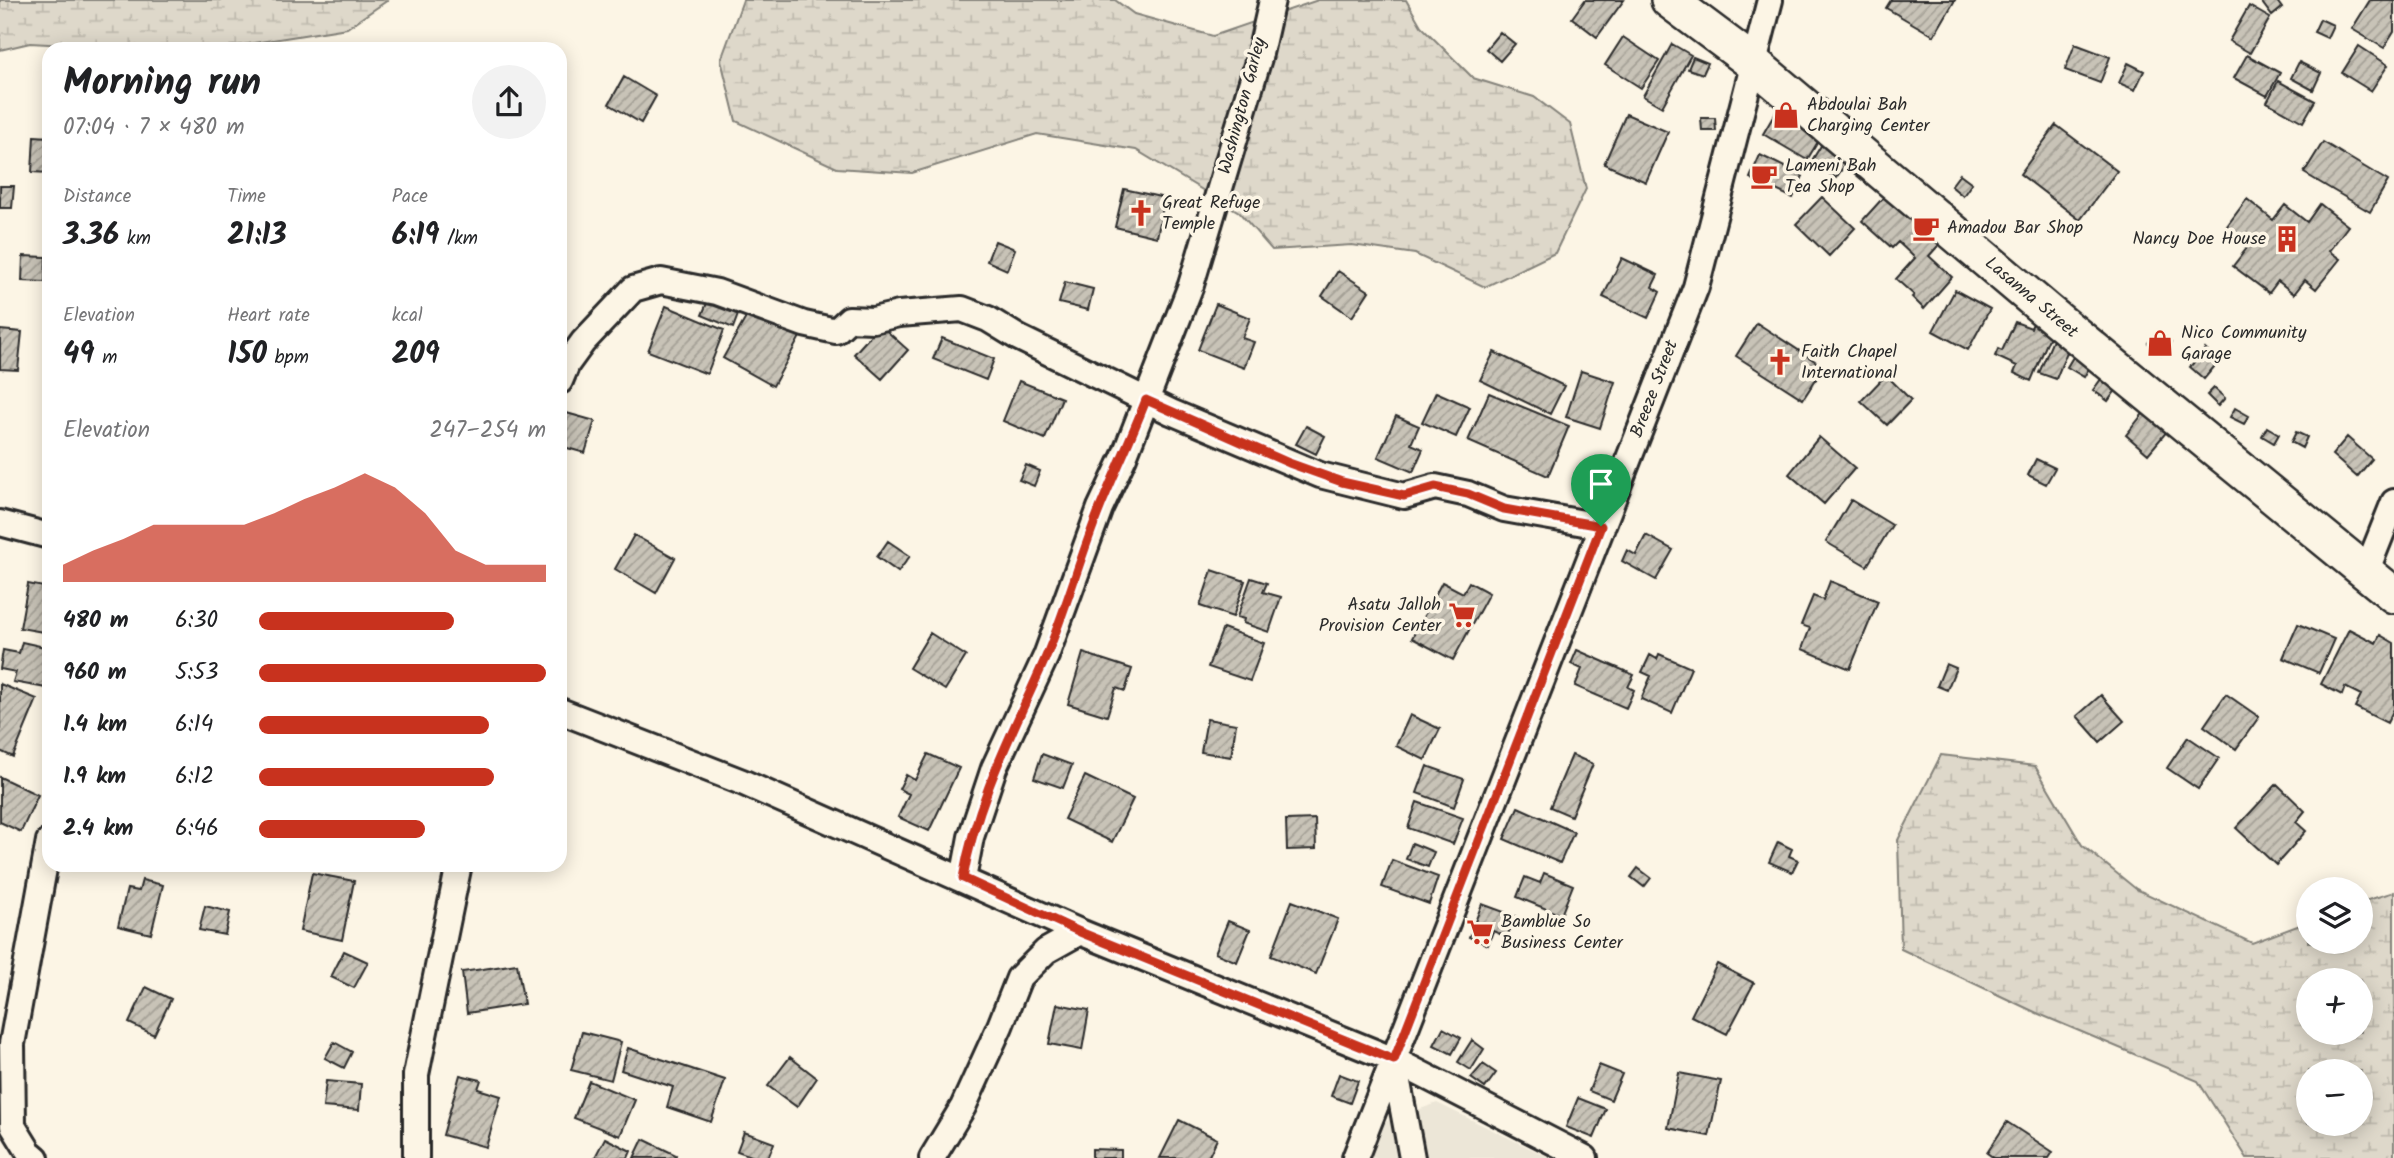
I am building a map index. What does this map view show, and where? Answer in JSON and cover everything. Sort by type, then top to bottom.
[{"type":"street","name":"Washington Garley","points":[[963,878],[971,837],[994,768],[1046,656],[1100,508],[1124,457],[1191,285],[1259,58],[1272,0]]},
{"type":"street","name":"Lasanna Street","points":[[1669,0],[1752,62],[2048,312],[2394,595]]},
{"type":"street","name":"Breeze Street","points":[[1355,1158],[1696,287],[1770,0]]},
{"type":"street","points":[[567,364],[583,342],[633,289],[662,281],[717,292],[804,324],[836,331],[849,319],[873,320],[899,314],[962,309],[988,319],[1019,338],[1146,400],[1289,463],[1342,482],[1404,496],[1435,487],[1468,494],[1504,509],[1601,526]]},
{"type":"street","points":[[2366,572],[2394,502]]},
{"type":"street","points":[[0,523],[42,535]]},
{"type":"street","points":[[567,714],[742,782],[1080,932],[1394,1060],[1586,1158]]},
{"type":"street","points":[[36,1158],[12,1126],[12,1044],[43,872]]},
{"type":"street","points":[[416,1158],[416,1075],[457,872]]},
{"type":"street","points":[[932,1158],[963,1107],[1018,978],[1046,951],[1080,932]]},
{"type":"street","points":[[1394,1060],[1412,1158]]},
{"type":"shaded area","points":[[1437,1103],[1550,1158],[1359,1158],[1370,1127]]},
{"type":"green space","points":[[0,0],[388,0],[347,28],[260,42],[42,42],[0,50]]},
{"type":"green space","points":[[743,0],[1115,0],[1134,14],[1213,36],[1318,0],[1406,0],[1421,26],[1473,78],[1534,97],[1570,124],[1586,189],[1555,253],[1485,287],[1415,254],[1352,245],[1272,250],[1239,212],[1136,150],[1037,134],[912,173],[837,168],[736,121],[721,60]]},
{"type":"green space","points":[[1941,755],[2035,766],[2082,845],[2136,889],[2252,943],[2296,926],[2296,954],[2373,954],[2373,898],[2394,892],[2394,1158],[2247,1158],[2198,1081],[2039,1014],[1901,949],[1898,840]]},
{"type":"building","points":[[1585,0],[1624,0],[1597,37],[1572,18]]},
{"type":"building","points":[[1891,0],[1955,0],[1934,36],[1886,8]]},
{"type":"building","points":[[2260,0],[2276,0],[2282,8],[2272,16]]},
{"type":"building","points":[[2370,0],[2394,0],[2394,32],[2384,48],[2352,29]]},
{"type":"building","points":[[2249,6],[2270,18],[2250,53],[2229,41]]},
{"type":"building","points":[[2320,19],[2333,25],[2327,38],[2314,32]]},
{"type":"building","points":[[1500,32],[1515,44],[1500,61],[1486,49]]},
{"type":"building","points":[[1623,37],[1659,61],[1641,88],[1605,65]]},
{"type":"building","points":[[1672,44],[1691,55],[1662,107],[1643,96]]},
{"type":"building","points":[[2075,44],[2110,57],[2100,83],[2065,70]]},
{"type":"building","points":[[2359,46],[2388,65],[2371,91],[2342,73]]},
{"type":"building","points":[[2247,55],[2280,73],[2267,96],[2234,78]]},
{"type":"building","points":[[1693,57],[1708,63],[1703,74],[1688,69]]},
{"type":"building","points":[[2299,62],[2321,73],[2313,90],[2291,78]]},
{"type":"building","points":[[2128,63],[2144,71],[2135,90],[2119,83]]},
{"type":"building","points":[[624,77],[656,96],[641,123],[609,104]]},
{"type":"building","points":[[2278,81],[2315,101],[2303,122],[2267,102]]},
{"type":"building","points":[[1781,103],[1822,135],[1807,160],[1763,134]]},
{"type":"building","points":[[1626,114],[1668,132],[1646,182],[1604,164]]},
{"type":"building","points":[[1701,118],[1715,118],[1716,131],[1702,131]]},
{"type":"building","points":[[2056,125],[2117,171],[2080,220],[2020,174]]},
{"type":"building","points":[[34,136],[42,137],[42,173],[32,172]]},
{"type":"building","points":[[1827,136],[1853,153],[1836,178],[1811,162]]},
{"type":"building","points":[[2323,142],[2388,181],[2370,212],[2304,173]]},
{"type":"building","points":[[1760,155],[1803,176],[1793,198],[1750,178]]},
{"type":"building","points":[[1960,174],[1972,183],[1963,196],[1951,186]]},
{"type":"building","points":[[0,186],[14,186],[12,208],[0,208]]},
{"type":"building","points":[[1892,188],[1946,237],[1929,256],[1952,277],[1924,309],[1912,297],[1914,295],[1896,279],[1915,258],[1898,242],[1892,248],[1862,221]]},
{"type":"building","name":"Great Refuge Temple","points":[[1124,189],[1165,198],[1157,237],[1115,227]]},
{"type":"building","points":[[1822,197],[1855,228],[1829,256],[1796,224]]},
{"type":"building","name":"Nancy Doe House","points":[[2247,199],[2273,220],[2285,205],[2307,222],[2320,204],[2348,226],[2329,251],[2340,259],[2316,289],[2305,280],[2294,294],[2278,281],[2269,293],[2233,266],[2247,248],[2224,230]]},
{"type":"building","points":[[995,241],[1015,249],[1007,270],[987,261]]},
{"type":"building","points":[[23,256],[42,257],[42,282],[22,281]]},
{"type":"building","points":[[1622,258],[1658,275],[1652,287],[1660,292],[1648,318],[1603,297]]},
{"type":"building","points":[[1338,271],[1369,291],[1352,317],[1322,296]]},
{"type":"building","points":[[1065,282],[1093,289],[1088,310],[1059,303]]},
{"type":"building","points":[[1955,290],[1990,309],[1968,350],[1933,331]]},
{"type":"building","points":[[709,298],[739,312],[733,328],[702,315]]},
{"type":"building","points":[[1216,304],[1250,318],[1242,338],[1254,342],[1244,368],[1198,350]]},
{"type":"building","points":[[666,306],[724,330],[707,374],[648,351]]},
{"type":"building","points":[[752,307],[801,335],[773,386],[723,358]]},
{"type":"building","points":[[2015,322],[2031,328],[2033,323],[2052,331],[2031,381],[2014,373],[2017,366],[1995,356],[1998,349],[2002,351]]},
{"type":"building","name":"Faith Chapel International","points":[[1757,323],[1824,367],[1803,399],[1736,356]]},
{"type":"building","points":[[880,325],[908,350],[882,379],[854,354]]},
{"type":"building","points":[[0,330],[22,332],[18,370],[0,369]]},
{"type":"building","points":[[2158,331],[2171,342],[2161,354],[2148,343]]},
{"type":"building","points":[[2055,335],[2071,342],[2056,379],[2039,373]]},
{"type":"building","points":[[942,338],[994,359],[986,380],[933,359]]},
{"type":"building","points":[[2079,347],[2095,357],[2084,377],[2067,367]]},
{"type":"building","points":[[2205,349],[2219,361],[2204,379],[2190,367]]},
{"type":"building","points":[[1494,352],[1564,386],[1550,414],[1480,380]]},
{"type":"building","points":[[2110,367],[2125,378],[2108,401],[2093,390]]},
{"type":"building","points":[[1581,371],[1615,382],[1600,428],[1566,417]]},
{"type":"building","points":[[1886,375],[1911,400],[1887,425],[1861,401]]},
{"type":"building","points":[[1019,381],[1062,398],[1045,439],[1003,421]]},
{"type":"building","points":[[2214,388],[2225,398],[2218,406],[2207,395]]},
{"type":"building","points":[[1436,392],[1470,407],[1456,437],[1422,422]]},
{"type":"building","points":[[1489,393],[1569,426],[1548,476],[1468,441]]},
{"type":"building","points":[[2235,408],[2249,416],[2244,424],[2230,417]]},
{"type":"building","points":[[2146,410],[2169,429],[2148,454],[2126,435]]},
{"type":"building","points":[[567,413],[595,421],[585,453],[567,448]]},
{"type":"building","points":[[1396,416],[1419,426],[1411,444],[1423,449],[1413,472],[1378,457]]},
{"type":"building","points":[[1306,426],[1325,436],[1316,454],[1296,444]]},
{"type":"building","points":[[2267,427],[2279,434],[2274,443],[2262,436]]},
{"type":"building","points":[[2296,432],[2307,437],[2302,448],[2291,442]]},
{"type":"building","points":[[1819,437],[1855,468],[1824,504],[1789,474]]},
{"type":"building","points":[[2347,437],[2372,459],[2357,477],[2332,455]]},
{"type":"building","points":[[2036,459],[2055,468],[2046,484],[2028,475]]},
{"type":"building","points":[[1026,465],[1040,471],[1034,486],[1019,480]]},
{"type":"building","points":[[1851,500],[1892,525],[1867,566],[1826,542]]},
{"type":"building","points":[[634,535],[675,558],[656,593],[615,569]]},
{"type":"building","points":[[1646,535],[1673,550],[1656,580],[1622,561],[1627,550],[1636,555]]},
{"type":"building","points":[[888,541],[910,556],[898,572],[877,557]]},
{"type":"building","points":[[1212,570],[1245,581],[1233,617],[1200,606]]},
{"type":"building","points":[[1251,578],[1267,583],[1263,592],[1281,597],[1269,632],[1243,623],[1244,619],[1237,617]]},
{"type":"building","points":[[1830,581],[1878,601],[1850,669],[1802,649],[1810,628],[1801,625],[1813,596],[1823,600]]},
{"type":"building","points":[[1442,582],[1463,593],[1469,582],[1489,593],[1453,660],[1412,638]]},
{"type":"building","points":[[28,584],[42,587],[42,632],[20,628]]},
{"type":"building","points":[[2298,624],[2334,639],[2319,673],[2283,658]]},
{"type":"building","points":[[1223,628],[1264,643],[1250,681],[1208,667]]},
{"type":"building","points":[[2349,629],[2376,643],[2380,635],[2394,643],[2394,709],[2387,723],[2355,707],[2361,695],[2345,687],[2342,695],[2321,684]]},
{"type":"building","points":[[930,633],[966,656],[945,690],[909,668]]},
{"type":"building","points":[[22,642],[42,646],[42,687],[13,682],[16,672],[0,669],[3,650],[19,653]]},
{"type":"building","points":[[1577,650],[1634,675],[1628,687],[1634,690],[1626,708],[1575,686],[1582,669],[1571,664]]},
{"type":"building","points":[[1083,653],[1132,669],[1125,691],[1116,688],[1107,716],[1068,704]]},
{"type":"building","points":[[1659,654],[1691,668],[1672,713],[1641,699],[1651,676],[1642,672],[1650,655],[1657,659]]},
{"type":"building","points":[[1946,664],[1956,668],[1947,690],[1937,686]]},
{"type":"building","points":[[0,684],[37,699],[13,757],[0,751]]},
{"type":"building","points":[[2226,694],[2259,717],[2236,749],[2204,726]]},
{"type":"building","points":[[2101,695],[2124,721],[2100,742],[2077,716]]},
{"type":"building","points":[[1410,715],[1440,729],[1425,760],[1396,746]]},
{"type":"building","points":[[1207,719],[1236,724],[1231,757],[1201,752]]},
{"type":"building","points":[[2188,737],[2219,758],[2198,789],[2167,768]]},
{"type":"building","points":[[928,754],[959,768],[929,831],[898,817],[909,794],[899,789],[906,775],[915,780]]},
{"type":"building","points":[[1042,754],[1072,765],[1063,788],[1034,778]]},
{"type":"building","points":[[1572,755],[1593,764],[1571,816],[1550,807]]},
{"type":"building","points":[[1427,766],[1464,779],[1454,807],[1417,793]]},
{"type":"building","points":[[1085,776],[1133,799],[1112,842],[1064,819]]},
{"type":"building","points":[[0,777],[38,795],[21,832],[0,822]]},
{"type":"building","points":[[2277,784],[2305,811],[2296,822],[2306,831],[2276,865],[2236,828]]},
{"type":"building","points":[[1417,802],[1463,818],[1453,844],[1408,828]]},
{"type":"building","points":[[1518,807],[1574,832],[1560,863],[1504,839]]},
{"type":"building","points":[[1315,819],[1316,849],[1287,850],[1286,820]]},
{"type":"building","points":[[1778,842],[1792,849],[1789,856],[1798,860],[1792,872],[1769,862]]},
{"type":"building","points":[[1412,843],[1434,852],[1428,867],[1406,859]]},
{"type":"building","points":[[1392,860],[1438,877],[1429,904],[1382,887]]},
{"type":"building","points":[[1638,868],[1651,878],[1644,887],[1631,877]]},
{"type":"building","points":[[312,873],[354,881],[342,940],[300,931]]},
{"type":"building","points":[[1544,873],[1573,885],[1561,915],[1517,897],[1525,877],[1540,883]]},
{"type":"building","points":[[142,880],[163,885],[151,934],[118,926],[127,889],[139,891]]},
{"type":"building","points":[[1292,901],[1338,919],[1316,974],[1271,956]]},
{"type":"building","points":[[1482,904],[1515,916],[1507,937],[1493,931],[1488,945],[1469,937]]},
{"type":"building","points":[[205,906],[230,912],[225,935],[199,930]]},
{"type":"building","points":[[1228,921],[1250,930],[1237,962],[1215,953]]},
{"type":"building","points":[[344,951],[368,962],[354,988],[331,977]]},
{"type":"building","points":[[517,964],[524,1004],[467,1013],[462,972]]},
{"type":"building","points":[[1717,964],[1754,983],[1727,1034],[1691,1016]]},
{"type":"building","points":[[146,987],[171,999],[154,1035],[129,1023]]},
{"type":"building","points":[[1057,1004],[1089,1010],[1082,1050],[1049,1044]]},
{"type":"building","points":[[1443,1028],[1461,1038],[1452,1054],[1434,1045]]},
{"type":"building","points":[[582,1032],[621,1042],[611,1080],[571,1070]]},
{"type":"building","points":[[1472,1040],[1484,1049],[1471,1070],[1458,1062]]},
{"type":"building","points":[[334,1042],[352,1052],[344,1068],[325,1058]]},
{"type":"building","points":[[628,1048],[725,1080],[711,1122],[667,1107],[673,1087],[621,1070]]},
{"type":"building","points":[[790,1057],[817,1078],[797,1107],[768,1086]]},
{"type":"building","points":[[1483,1064],[1496,1073],[1485,1088],[1471,1078]]},
{"type":"building","points":[[1599,1065],[1622,1074],[1611,1100],[1589,1091]]},
{"type":"building","points":[[1679,1073],[1721,1081],[1709,1136],[1668,1128]]},
{"type":"building","points":[[1339,1074],[1358,1081],[1350,1103],[1331,1096]]},
{"type":"building","points":[[460,1075],[481,1080],[478,1089],[501,1096],[486,1147],[443,1135]]},
{"type":"building","points":[[326,1081],[361,1084],[359,1110],[323,1107]]},
{"type":"building","points":[[589,1081],[635,1100],[620,1136],[574,1118]]},
{"type":"building","points":[[1578,1098],[1606,1109],[1594,1138],[1566,1127]]},
{"type":"building","points":[[1179,1120],[1217,1139],[1208,1158],[1160,1158]]},
{"type":"building","points":[[2007,1122],[2053,1152],[2049,1158],[1994,1158],[1987,1153]]},
{"type":"building","points":[[744,1132],[774,1143],[768,1158],[757,1158],[737,1151]]},
{"type":"building","points":[[605,1138],[631,1151],[628,1158],[595,1157]]},
{"type":"building","points":[[643,1139],[676,1155],[675,1158],[634,1158]]},
{"type":"building","points":[[1092,1149],[1121,1150],[1121,1158],[1092,1158]]},
{"type":"place","name":"Abdoulai Bah Charging Center","points":[[1786,115]]},
{"type":"place","name":"Lameni Bah Tea Shop","points":[[1764,176]]},
{"type":"place","name":"Great Refuge Temple","points":[[1141,213]]},
{"type":"place","name":"Amadou Bar Shop","points":[[1926,228]]},
{"type":"place","name":"Nancy Doe House","points":[[2287,239]]},
{"type":"place","name":"Nico Community Garage","points":[[2160,343]]},
{"type":"place","name":"Faith Chapel International","points":[[1780,362]]},
{"type":"place","name":"Asatu Jalloh Provision Center","points":[[1462,615]]},
{"type":"place","name":"Bamblue So Business Center","points":[[1480,932]]},
{"type":"route","points":[[1146,400],[1289,463],[1342,482],[1404,496],[1435,487],[1468,494],[1504,509],[1601,526],[1394,1060],[1080,932],[963,878],[971,837],[994,768],[1046,656],[1100,508],[1146,400]]}]
